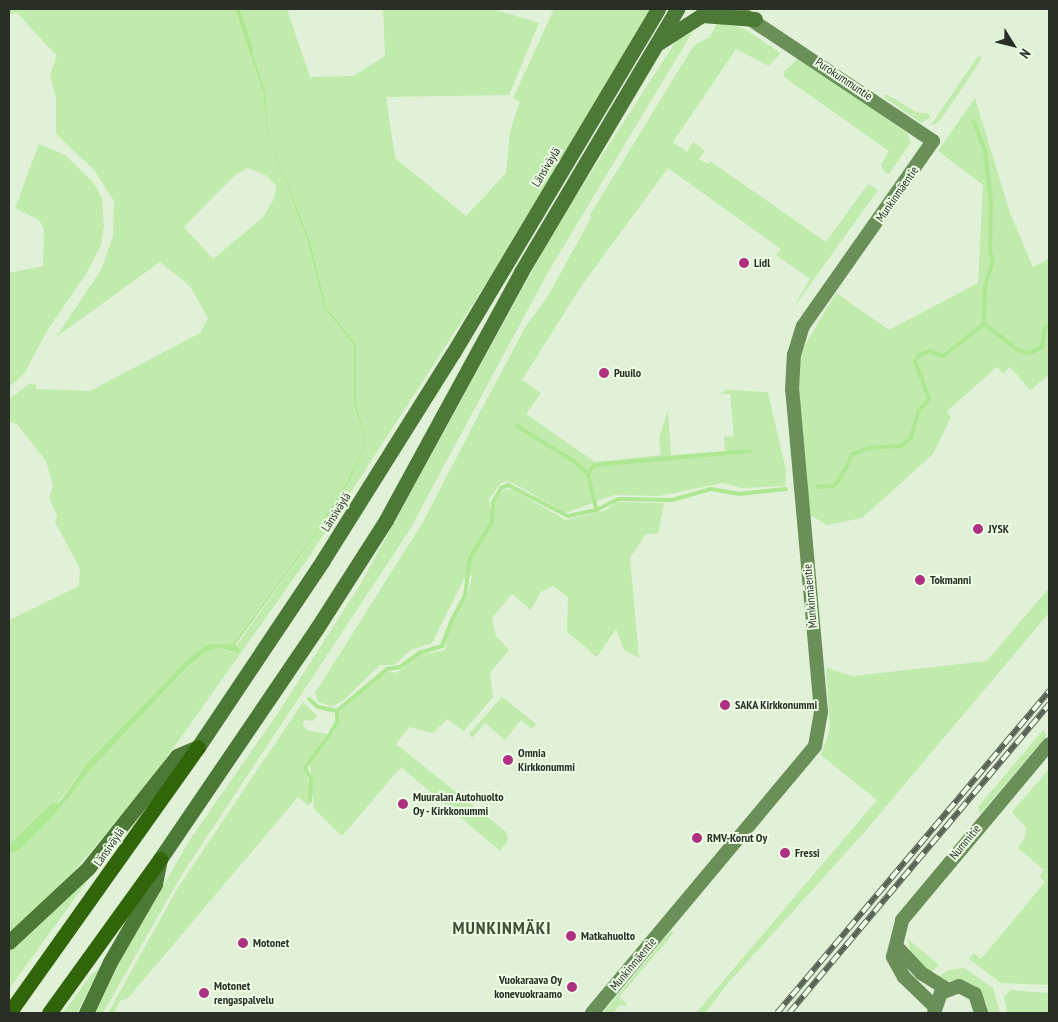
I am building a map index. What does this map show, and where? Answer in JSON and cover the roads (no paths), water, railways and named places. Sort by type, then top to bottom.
[{"type":"highway","name":"Länsiväylä","points":[[9,1013],[198,747]]},
{"type":"highway","points":[[49,1013],[160,859]]},
{"type":"main road","name":"Länsiväylä","points":[[198,747],[323,560],[443,369],[658,9]]},
{"type":"main road","points":[[86,1013],[110,962],[155,884],[160,859],[386,520],[506,298],[677,9]]},
{"type":"main road","points":[[655,46],[702,15],[751,14]]},
{"type":"main road","points":[[9,942],[88,868],[176,756],[198,747]]},
{"type":"street","name":"Purokummuntie","points":[[735,9],[751,14],[933,141]]},
{"type":"street","name":"Munkinmäentie","points":[[592,1013],[815,746],[821,712],[792,390],[794,355],[803,326],[933,141]]},
{"type":"street","name":"Nummitie","points":[[934,1011],[897,968],[893,957],[897,947],[899,928],[908,911],[1049,744]]},
{"type":"street","points":[[897,947],[921,974],[947,989]]},
{"type":"street","points":[[934,1011],[947,989],[958,986],[970,990],[978,998],[981,1013]]},
{"type":"waterway","points":[[238,9],[251,50]]},
{"type":"waterway","points":[[974,122],[985,151],[991,201],[990,251],[993,261],[985,288],[984,324]]},
{"type":"waterway","points":[[817,487],[833,486],[840,479],[853,454],[869,448],[901,446],[911,438],[918,412],[929,399],[915,361],[919,355],[930,351],[943,356],[984,324],[1018,350],[1030,353],[1042,347],[1045,328],[1049,325]]},
{"type":"waterway","points":[[517,426],[574,461],[588,474],[596,510]]},
{"type":"waterway","points":[[588,474],[594,465],[750,451]]},
{"type":"waterway","points":[[309,699],[318,707],[337,711],[387,669],[400,667],[419,653],[442,646],[451,622],[465,596],[470,558],[492,522],[493,502],[501,488],[508,485],[568,516],[596,510],[619,499],[672,500],[711,489],[739,494],[786,489]]},
{"type":"waterway","points":[[310,801],[311,779],[305,768],[337,722],[337,711]]},
{"type":"railway","points":[[777,1013],[1049,691]]},
{"type":"railway","points":[[789,1013],[1049,704]]},
{"type":"place","name":"Lidl","points":[[744,263]]},
{"type":"place","name":"Puuilo","points":[[604,373]]},
{"type":"place","name":"JYSK","points":[[978,529]]},
{"type":"place","name":"Tokmanni","points":[[920,580]]},
{"type":"place","name":"SAKA Kirkkonummi","points":[[725,705]]},
{"type":"place","name":"Omnia Kirkkonummi","points":[[508,760]]},
{"type":"place","name":"Muuralan Autohuolto Oy - Kirkkonummi","points":[[403,804]]},
{"type":"place","name":"RMV-Korut Oy","points":[[697,838]]},
{"type":"place","name":"Fressi","points":[[785,853]]},
{"type":"place","name":"Matkahuolto","points":[[571,936]]},
{"type":"place","name":"Motonet","points":[[243,943]]},
{"type":"place","name":"Vuokaraava Oy konevuokraamo","points":[[572,987]]},
{"type":"place","name":"Motonet rengaspalvelu","points":[[204,993]]},
{"type":"district","name":"MUNKINMÄKI","points":[[502,928]]}]
